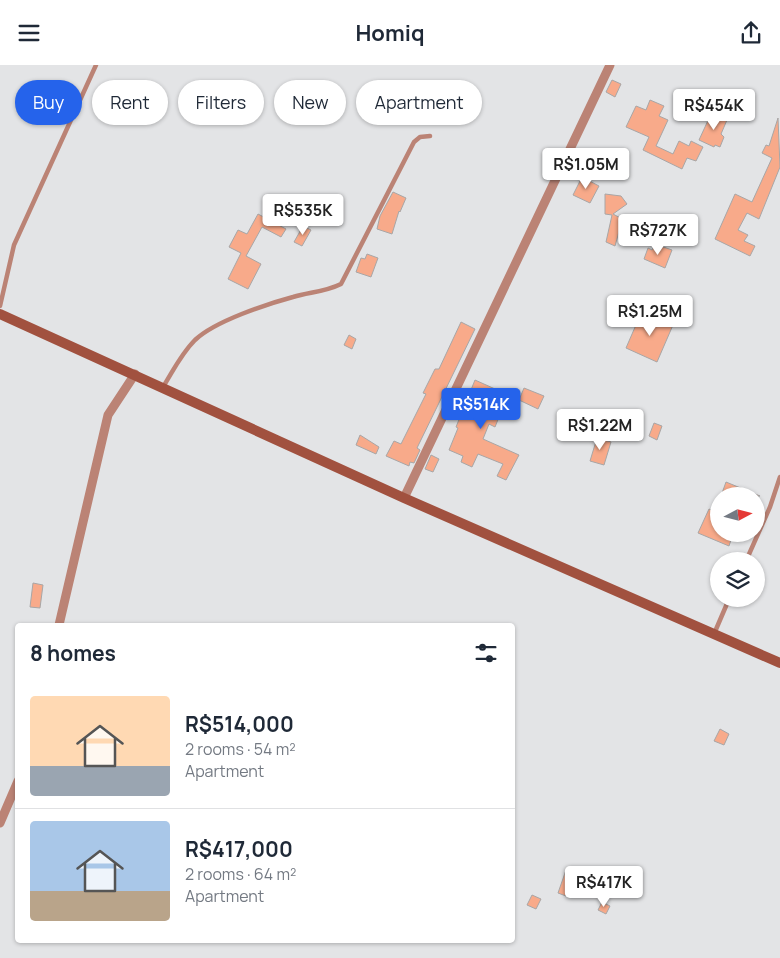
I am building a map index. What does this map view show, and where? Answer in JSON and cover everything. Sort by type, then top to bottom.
[{"type":"main road","points":[[0,314],[404,498],[780,663]]},
{"type":"street","points":[[404,498],[610,65]]},
{"type":"street","points":[[59,623],[108,415],[134,374]]},
{"type":"street","points":[[0,823],[15,788]]},
{"type":"lane","points":[[0,306],[14,245],[96,65]]},
{"type":"lane","points":[[163,387],[182,355],[197,338],[228,321],[268,303],[303,294],[326,292],[341,284],[414,142],[420,137],[430,136]]},
{"type":"lane","points":[[750,552],[770,507],[780,477]]},
{"type":"lane","points":[[714,634],[726,607]]},
{"type":"building","points":[[612,80],[621,84],[615,97],[606,92]]},
{"type":"building","points":[[650,100],[664,106],[659,116],[668,120],[656,146],[673,154],[679,141],[689,146],[691,141],[703,147],[696,161],[687,158],[682,169],[643,150],[649,137],[626,127],[636,106],[646,110]]},
{"type":"building","points":[[711,114],[727,120],[721,134],[724,137],[720,147],[715,145],[714,147],[699,140]]},
{"type":"building","points":[[778,118],[780,167],[759,219],[747,213],[738,230],[748,235],[744,241],[755,246],[750,256],[715,239],[735,194],[752,202],[772,158],[762,153],[766,145],[769,146]]},
{"type":"building","points":[[582,177],[599,186],[590,203],[573,195]]},
{"type":"building","points":[[393,192],[406,198],[399,211],[392,234],[377,229],[380,216]]},
{"type":"building","points":[[605,194],[621,196],[627,204],[613,214],[637,227],[631,236],[620,228],[615,246],[606,242],[612,215],[605,214]]},
{"type":"building","points":[[258,214],[286,229],[281,237],[262,227],[246,256],[261,264],[248,289],[228,279],[241,253],[229,247],[238,230],[247,234]]},
{"type":"building","points":[[303,226],[311,230],[302,246],[294,242]]},
{"type":"building","points":[[655,244],[672,250],[665,268],[644,259],[648,248],[652,250]]},
{"type":"building","points":[[367,254],[378,258],[371,277],[356,272],[361,258],[365,259]]},
{"type":"building","points":[[642,311],[673,325],[657,362],[626,348]]},
{"type":"building","points":[[461,322],[475,329],[417,448],[420,450],[414,463],[410,462],[409,466],[386,456],[394,441],[401,444],[426,394],[423,393],[435,369],[439,369]]},
{"type":"building","points":[[349,335],[356,339],[352,349],[344,345]]},
{"type":"building","points":[[475,380],[504,393],[496,410],[501,412],[495,427],[489,424],[483,439],[519,455],[506,480],[497,476],[503,464],[478,454],[472,467],[461,462],[463,456],[449,450]]},
{"type":"building","points":[[524,388],[544,396],[538,409],[519,400]]},
{"type":"building","points":[[654,423],[662,426],[657,440],[649,436]]},
{"type":"building","points":[[360,435],[379,447],[376,454],[356,445]]},
{"type":"building","points":[[597,438],[611,442],[604,465],[590,461]]},
{"type":"building","points":[[431,455],[439,459],[433,472],[425,469]]},
{"type":"building","points":[[726,482],[738,487],[724,487]]},
{"type":"building","points":[[709,509],[710,509],[710,538],[698,533]]},
{"type":"building","points":[[33,583],[43,585],[40,608],[30,607]]},
{"type":"building","points":[[720,729],[729,734],[724,745],[714,741]]},
{"type":"building","points":[[566,870],[575,874],[566,896],[558,893]]},
{"type":"building","points":[[532,895],[541,899],[536,909],[527,905]]},
{"type":"building","points":[[602,902],[610,906],[606,914],[598,910]]}]
